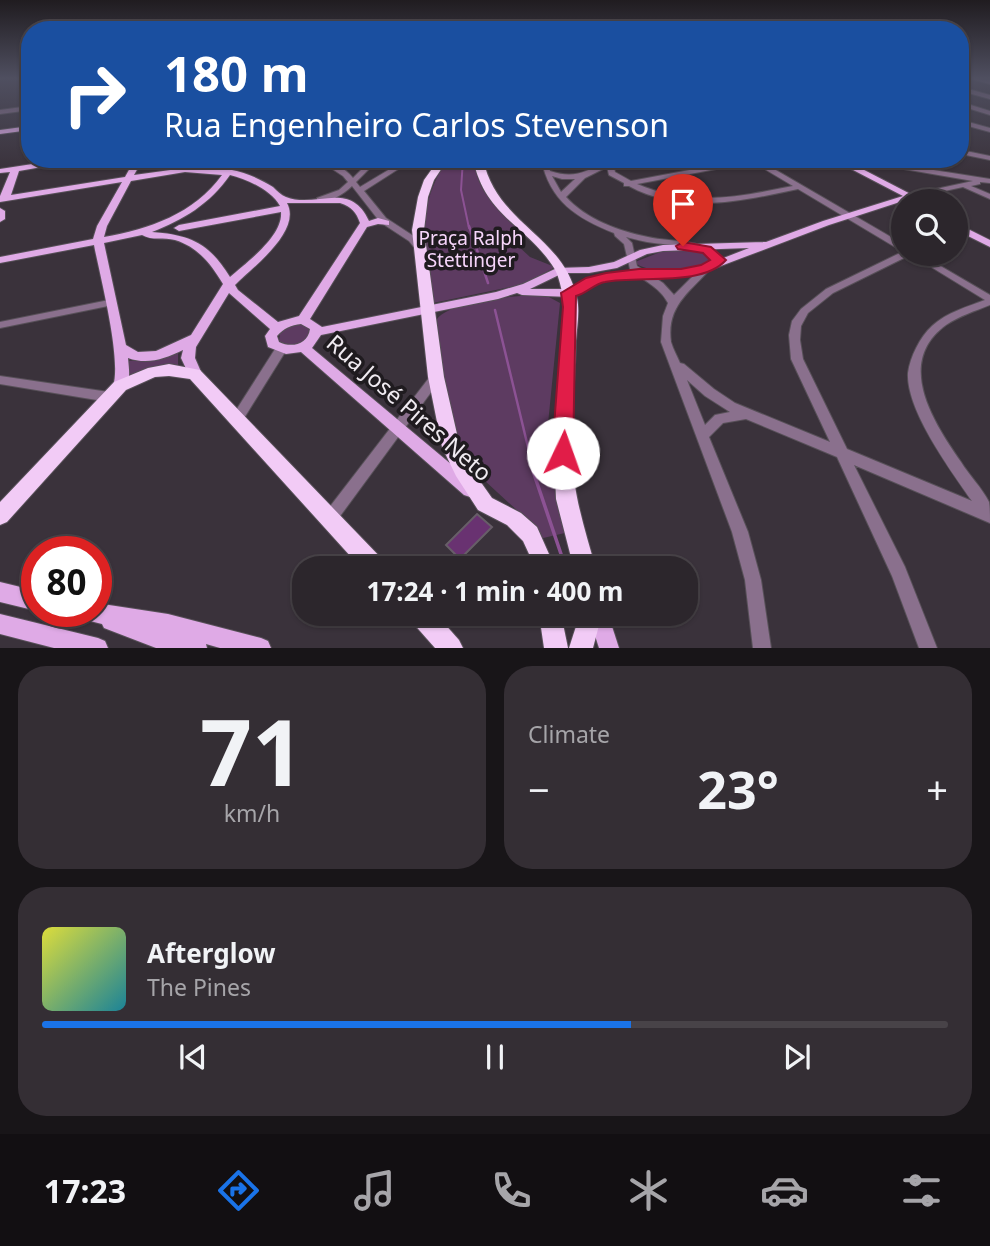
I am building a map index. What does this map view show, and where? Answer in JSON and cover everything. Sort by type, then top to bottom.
[{"type":"highway","points":[[438,168],[429,180],[423,197],[418,230],[436,377],[451,447],[462,470],[485,503],[514,519],[530,534],[539,556]]},
{"type":"highway","points":[[479,168],[481,180],[495,201],[561,270],[569,293],[563,453],[566,499],[581,556]]},
{"type":"highway","points":[[0,516],[115,391],[153,372],[169,370],[195,374],[365,556]]},
{"type":"highway","points":[[430,626],[445,643]]},
{"type":"highway","points":[[553,626],[557,647]]},
{"type":"highway","points":[[581,648],[587,626]]},
{"type":"main road","points":[[0,132],[21,129]]},
{"type":"main road","points":[[0,172],[22,168]]},
{"type":"main road","points":[[115,391],[123,377],[120,347],[98,241],[102,226],[134,168]]},
{"type":"main road","points":[[136,234],[176,229],[230,168]]},
{"type":"main road","points":[[853,168],[891,190]]},
{"type":"main road","points":[[2,198],[15,169]]},
{"type":"main road","points":[[2,198],[185,170],[228,172],[258,183],[280,198],[297,202],[340,200],[361,203],[364,225],[303,320]]},
{"type":"main road","points":[[195,374],[188,358],[194,338],[228,285],[268,248],[281,230],[285,213],[280,198]]},
{"type":"main road","points":[[0,260],[136,234],[285,213],[320,200]]},
{"type":"main road","points":[[498,295],[527,286],[561,270],[588,275],[681,273],[705,269],[848,216],[891,205]]},
{"type":"main road","points":[[0,211],[0,219]]},
{"type":"main road","points":[[364,225],[386,223]]},
{"type":"main road","points":[[968,228],[988,240]]},
{"type":"main road","points":[[176,229],[214,260],[228,285],[277,328]]},
{"type":"main road","points":[[968,231],[988,240]]},
{"type":"main road","points":[[317,331],[498,295],[532,290],[569,293],[580,290],[588,275],[663,248],[764,245]]},
{"type":"main road","points":[[303,320],[313,324],[317,331],[315,337],[303,346],[281,349],[271,341],[277,328],[303,320]]},
{"type":"main road","points":[[120,347],[126,353],[150,357],[179,348],[194,338]]},
{"type":"main road","name":"Rua José Pires Neto","points":[[303,346],[485,503]]},
{"type":"main road","points":[[0,592],[21,597]]},
{"type":"main road","points":[[112,616],[168,624],[261,648]]},
{"type":"main road","points":[[112,622],[197,648]]},
{"type":"main road","points":[[0,624],[44,642],[98,648]]},
{"type":"main road","points":[[602,626],[609,648]]},
{"type":"street","points":[[0,112],[21,109]]},
{"type":"street","points":[[969,124],[990,130]]},
{"type":"street","points":[[969,153],[990,158]]},
{"type":"street","points":[[336,168],[360,190],[361,203],[412,239],[421,249]]},
{"type":"street","points":[[320,200],[342,192],[367,168]]},
{"type":"street","points":[[360,190],[384,168]]},
{"type":"street","points":[[546,168],[561,197],[580,214],[607,227],[648,240],[696,247],[714,254],[719,260],[717,264]]},
{"type":"street","points":[[561,197],[585,174],[596,168]]},
{"type":"street","points":[[612,168],[612,173]]},
{"type":"street","points":[[628,184],[714,168]]},
{"type":"street","points":[[767,168],[891,241]]},
{"type":"street","points":[[900,168],[988,180]]},
{"type":"street","points":[[928,171],[990,197]]},
{"type":"street","points":[[547,172],[562,177],[612,173],[628,184],[663,198],[705,203],[730,201],[799,187]]},
{"type":"street","points":[[949,189],[988,180]]},
{"type":"street","points":[[607,227],[628,243],[631,264],[639,273],[668,291],[672,301]]},
{"type":"street","points":[[891,261],[842,284],[814,303],[796,323],[794,337],[797,359],[839,452],[899,573],[928,648]]},
{"type":"street","points":[[934,266],[990,300]]},
{"type":"street","points":[[705,269],[672,301],[666,323],[666,342],[677,364],[740,532],[752,580],[762,648]]},
{"type":"street","points":[[990,300],[939,325],[926,340],[914,375],[916,389],[929,420],[990,516]]},
{"type":"street","points":[[0,325],[109,303]]},
{"type":"street","points":[[237,419],[281,349]]},
{"type":"street","points":[[677,364],[701,388],[744,415],[990,516]]},
{"type":"street","points":[[330,518],[436,377]]},
{"type":"street","points":[[0,380],[115,391]]},
{"type":"street","points":[[685,390],[689,387],[701,388]]},
{"type":"street","points":[[703,435],[719,418],[744,415]]},
{"type":"green space","name":"Praça Ralph Stettinger","points":[[442,168],[476,168],[482,188],[516,226],[516,244],[530,257],[555,267],[525,284],[433,303],[425,229],[430,196]]},
{"type":"green space","points":[[701,250],[712,259],[696,266],[673,270],[650,269],[635,262],[663,251]]},
{"type":"green space","points":[[531,295],[547,296],[560,303],[546,444],[554,465],[569,532],[539,539],[521,514],[471,468],[449,413],[438,344],[437,319],[454,308],[467,304]]},
{"type":"green space","points":[[300,323],[310,326],[313,332],[297,344],[279,342],[280,332],[288,326]]},
{"type":"green space","points":[[178,352],[178,365],[128,378],[126,361],[157,359]]},
{"type":"building","points":[[477,514],[492,527],[463,556],[457,556],[446,545]]},
{"type":"waterway","points":[[462,168],[461,190],[469,228]]},
{"type":"waterway","points":[[469,226],[488,283]]},
{"type":"waterway","points":[[495,310],[534,472]]},
{"type":"waterway","points":[[533,471],[561,554]]},
{"type":"route","points":[[563,453],[569,293],[580,290],[591,281],[606,277],[639,273],[681,273],[705,269],[717,264],[719,260],[707,249],[683,246]]}]
